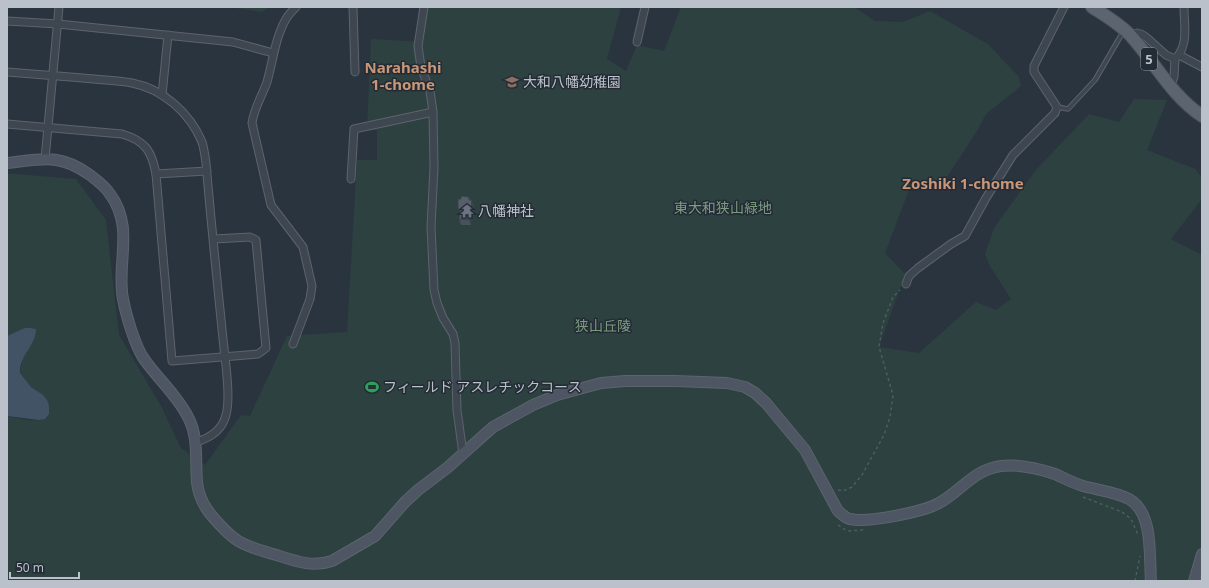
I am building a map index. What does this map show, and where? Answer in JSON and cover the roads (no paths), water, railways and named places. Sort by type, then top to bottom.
[{"type":"main road","name":"5","points":[[1092,7],[1128,32],[1170,87],[1181,99],[1202,116]]},
{"type":"street","points":[[45,159],[54,76],[59,7]]},
{"type":"street","points":[[293,344],[310,299],[312,286],[303,247],[271,205],[252,123],[254,112],[260,102],[267,81],[273,53],[286,19],[296,7]]},
{"type":"street","points":[[353,7],[355,72]]},
{"type":"street","points":[[424,7],[418,46],[421,67],[430,91],[433,112],[434,167],[431,227],[434,290],[436,303],[453,334],[455,343],[457,410],[463,454]]},
{"type":"street","points":[[637,42],[645,7]]},
{"type":"street","points":[[906,284],[909,276],[918,268],[951,244],[965,236],[1012,155],[1055,113],[1057,107],[1034,72],[1034,66],[1064,7]]},
{"type":"street","points":[[1170,87],[1174,77],[1177,57],[1184,42],[1186,31],[1184,7]]},
{"type":"street","points":[[7,20],[233,42],[273,53]]},
{"type":"street","points":[[1128,32],[1141,34],[1146,37],[1166,55],[1177,57],[1202,68]]},
{"type":"street","points":[[162,95],[168,35]]},
{"type":"street","points":[[7,72],[132,83],[162,95],[181,110],[196,130],[202,143],[207,171],[227,402],[226,416],[217,431],[209,438],[196,442]]},
{"type":"street","points":[[351,179],[354,129],[433,112]]},
{"type":"street","points":[[7,124],[108,132],[133,137],[140,141],[149,152],[153,160],[156,174],[172,361],[258,354],[266,348],[256,240],[250,237],[214,239]]},
{"type":"street","points":[[7,163],[56,159],[77,166],[102,184],[115,201],[124,226],[123,298],[137,343],[144,358],[183,407],[193,428],[196,442],[197,482],[204,506],[212,517],[241,543],[310,564],[332,561],[375,536],[404,502],[418,490],[447,468],[493,428],[533,405],[557,395],[601,383],[625,381],[676,381],[732,384],[745,387],[755,393],[805,450],[838,511],[846,518],[852,520],[866,520],[920,511],[939,504],[967,481],[988,470],[1000,466],[1028,467],[1129,499],[1137,505],[1146,523],[1149,540],[1151,581]]},
{"type":"street","points":[[156,174],[207,171]]},
{"type":"street","points":[[1194,581],[1202,554]]},
{"type":"lane","points":[[1057,107],[1068,109],[1095,80],[1128,32]]},
{"type":"water","points":[[25,328],[36,329],[33,341],[22,361],[20,373],[31,387],[43,395],[47,400],[49,414],[45,419],[39,420],[7,416],[7,336]]},
{"type":"place","name":"大和八幡幼稚園","points":[[512,82]]},
{"type":"place","name":"八幡神社","points":[[467,211]]},
{"type":"place","name":"フィールド アスレチックコース","points":[[372,387]]},
{"type":"district","name":"Narahashi 1-chome","points":[[403,76]]},
{"type":"district","name":"Zoshiki 1-chome","points":[[963,184]]},
{"type":"park label","name":"東大和狭山緑地","points":[[723,208]]},
{"type":"park label","name":"狭山丘陵","points":[[603,326]]}]
